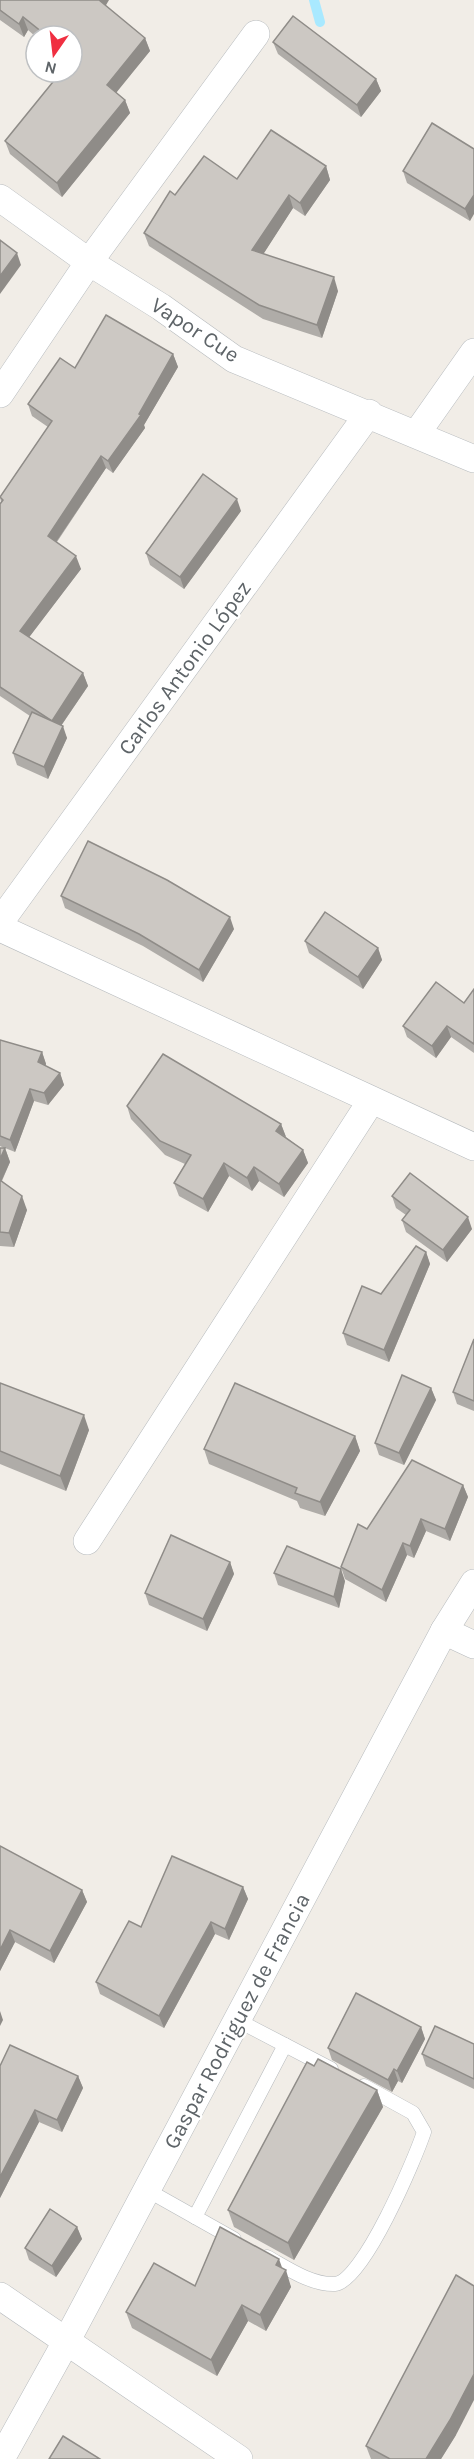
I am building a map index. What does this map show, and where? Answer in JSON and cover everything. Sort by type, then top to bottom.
[{"type":"street","points":[[0,394],[89,262],[256,34]]},
{"type":"street","name":"Vapor Cue","points":[[0,198],[89,262],[161,307],[234,359],[369,413],[474,459]]},
{"type":"street","points":[[417,433],[474,352]]},
{"type":"street","name":"Carlos Antonio López","points":[[0,922],[369,413]]},
{"type":"street","points":[[0,928],[474,1147]]},
{"type":"street","points":[[87,1541],[371,1101]]},
{"type":"street","name":"Gaspar Rodriguez de Francia","points":[[1,2459],[66,2342],[444,1631],[474,1583]]},
{"type":"street","points":[[444,1631],[474,1645]]},
{"type":"street","points":[[0,2296],[239,2459]]},
{"type":"lane","points":[[147,2190],[316,2282],[337,2284],[350,2276],[366,2254],[413,2165],[424,2132],[413,2113],[237,2020]]},
{"type":"lane","points":[[195,2217],[285,2045]]},
{"type":"building","points":[[0,0],[99,0],[145,38],[107,85],[125,100],[57,183],[5,141],[51,84],[84,84],[84,24],[32,24],[23,17],[19,24],[0,10]]},
{"type":"building","points":[[293,16],[376,79],[357,105],[273,42]]},
{"type":"building","points":[[432,123],[474,149],[474,195],[465,209],[403,171]]},
{"type":"building","points":[[271,130],[326,166],[300,203],[289,195],[252,250],[334,277],[317,325],[259,305],[144,233],[170,191],[175,195],[204,156],[237,179]]},
{"type":"building","points":[[0,240],[17,253],[0,276]]},
{"type":"building","points":[[106,315],[173,354],[139,414],[141,415],[108,461],[101,456],[48,536],[76,556],[20,631],[83,673],[52,721],[0,687],[0,504],[3,500],[0,497],[52,421],[28,404],[60,358],[75,368]]},
{"type":"building","points":[[203,474],[237,499],[180,577],[146,553]]},
{"type":"building","points":[[32,712],[63,726],[44,767],[13,753]]},
{"type":"building","points":[[88,841],[167,880],[230,917],[199,970],[139,934],[61,896]]},
{"type":"building","points":[[325,912],[378,948],[358,977],[305,941]]},
{"type":"building","points":[[436,982],[464,1003],[474,989],[474,1044],[447,1026],[432,1046],[403,1026]]},
{"type":"building","points":[[0,1040],[42,1052],[38,1062],[60,1073],[44,1093],[30,1089],[10,1140],[0,1136]]},
{"type":"building","points":[[163,1054],[281,1124],[276,1131],[303,1150],[279,1184],[254,1167],[247,1178],[224,1163],[203,1199],[174,1183],[191,1155],[160,1141],[127,1106]]},
{"type":"building","points":[[0,1148],[5,1148],[0,1159]]},
{"type":"building","points":[[410,1173],[468,1217],[443,1250],[402,1220],[410,1210],[392,1196]]},
{"type":"building","points":[[0,1180],[22,1196],[9,1233],[0,1232]]},
{"type":"building","points":[[416,1246],[426,1252],[384,1350],[343,1333],[362,1286],[381,1294]]},
{"type":"building","points":[[474,1339],[474,1401],[453,1392]]},
{"type":"building","points":[[402,1375],[431,1388],[399,1453],[375,1443]]},
{"type":"building","points":[[0,1383],[84,1415],[60,1476],[0,1451]]},
{"type":"building","points":[[235,1383],[355,1436],[320,1502],[295,1493],[297,1488],[204,1449]]},
{"type":"building","points":[[412,1460],[463,1485],[445,1529],[421,1519],[410,1546],[403,1543],[382,1590],[341,1567],[358,1524],[367,1529]]},
{"type":"building","points":[[171,1535],[230,1562],[203,1619],[145,1593]]},
{"type":"building","points":[[287,1546],[341,1569],[334,1597],[274,1573]]},
{"type":"building","points":[[0,1846],[82,1890],[50,1951],[10,1930],[0,1950]]},
{"type":"building","points":[[172,1856],[243,1887],[225,1929],[211,1922],[159,2016],[96,1982],[129,1921],[141,1927]]},
{"type":"building","points":[[356,1993],[421,2027],[397,2071],[394,2069],[388,2080],[328,2048]]},
{"type":"building","points":[[435,2026],[474,2044],[474,2079],[422,2054]]},
{"type":"building","points":[[10,2045],[78,2076],[57,2120],[35,2110],[0,2177],[0,2066]]},
{"type":"building","points":[[318,2059],[377,2090],[288,2243],[228,2210],[307,2062],[314,2066]]},
{"type":"building","points":[[50,2209],[77,2227],[52,2266],[25,2248]]},
{"type":"building","points":[[220,2227],[279,2259],[276,2265],[286,2270],[260,2315],[242,2305],[211,2360],[126,2312],[154,2263],[195,2286]]},
{"type":"building","points":[[456,2275],[474,2286],[474,2374],[426,2459],[390,2459],[366,2446]]},
{"type":"building","points":[[63,2436],[100,2459],[49,2459]]},
{"type":"waterway","points":[[314,0],[320,22]]}]
